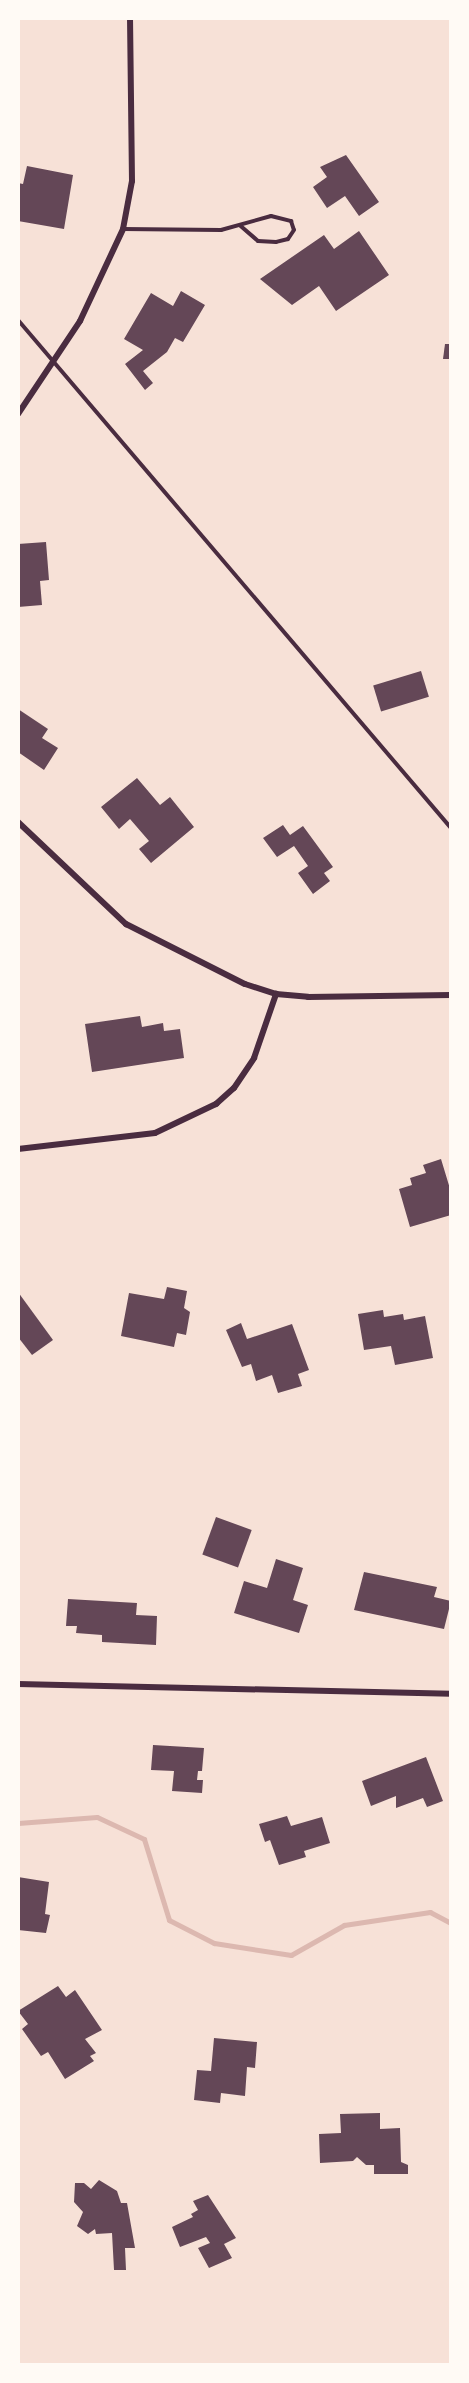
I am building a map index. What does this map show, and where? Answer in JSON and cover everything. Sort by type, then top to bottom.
[{"type":"street","points":[[18,414],[80,321],[123,229],[132,181],[130,18]]},
{"type":"street","points":[[18,822],[126,924],[198,962],[276,994],[451,995]]},
{"type":"street","points":[[18,1149],[155,1133],[216,1104],[234,1088],[254,1058],[276,994]]},
{"type":"street","points":[[18,1684],[451,1694]]},
{"type":"lane","points":[[123,229],[221,230],[271,216],[291,221],[294,230],[288,240],[276,243],[258,241],[241,226]]},
{"type":"lane","points":[[18,320],[52,364],[451,828]]},
{"type":"building","points":[[346,155],[379,202],[359,216],[345,196],[327,208],[313,187],[327,177],[320,167]]},
{"type":"building","points":[[27,166],[73,175],[64,229],[18,221],[18,183],[23,184]]},
{"type":"building","points":[[359,231],[389,275],[336,311],[319,286],[292,305],[260,279],[324,235],[334,249]]},
{"type":"building","points":[[181,291],[205,305],[183,342],[175,338],[167,352],[143,371],[153,383],[145,390],[125,364],[143,350],[124,339],[151,293],[173,306]]},
{"type":"building","points":[[445,344],[451,344],[451,359],[443,359]]},
{"type":"building","points":[[46,542],[49,580],[40,581],[42,605],[18,607],[18,544]]},
{"type":"building","points":[[421,671],[429,697],[381,711],[373,686]]},
{"type":"building","points":[[18,709],[48,729],[42,738],[58,748],[44,770],[18,752]]},
{"type":"building","points":[[137,778],[160,805],[170,797],[194,827],[151,863],[139,849],[149,841],[130,819],[119,829],[101,807]]},
{"type":"building","points":[[283,825],[290,835],[303,826],[333,867],[324,873],[330,881],[313,894],[298,873],[308,866],[294,846],[277,857],[263,838]]},
{"type":"building","points":[[140,1016],[142,1027],[163,1023],[164,1031],[180,1029],[184,1058],[92,1072],[85,1024]]},
{"type":"building","points":[[441,1159],[451,1192],[451,1215],[410,1227],[399,1189],[412,1185],[410,1178],[426,1173],[423,1165]]},
{"type":"building","points":[[167,1287],[187,1291],[184,1308],[190,1312],[186,1335],[177,1333],[174,1347],[121,1336],[129,1293],[164,1299]]},
{"type":"building","points":[[18,1292],[53,1340],[32,1355],[18,1337]]},
{"type":"building","points":[[383,1310],[384,1317],[403,1314],[404,1320],[425,1316],[433,1358],[395,1365],[391,1346],[364,1350],[358,1314]]},
{"type":"building","points":[[241,1323],[247,1339],[292,1324],[309,1370],[298,1374],[302,1386],[278,1393],[272,1375],[256,1381],[251,1364],[242,1367],[226,1330]]},
{"type":"building","points":[[216,1517],[252,1530],[238,1568],[202,1555]]},
{"type":"building","points":[[276,1559],[303,1568],[293,1600],[308,1605],[299,1633],[234,1613],[244,1581],[267,1588]]},
{"type":"building","points":[[364,1572],[437,1587],[434,1597],[451,1601],[444,1629],[354,1610]]},
{"type":"building","points":[[68,1599],[137,1603],[136,1615],[157,1616],[156,1645],[102,1642],[102,1635],[76,1633],[77,1626],[66,1626]]},
{"type":"building","points":[[153,1745],[204,1748],[202,1771],[198,1771],[197,1780],[203,1780],[202,1793],[172,1791],[174,1771],[151,1770]]},
{"type":"building","points":[[426,1757],[443,1801],[427,1807],[423,1798],[396,1808],[396,1796],[371,1806],[362,1781]]},
{"type":"building","points":[[287,1816],[291,1826],[322,1817],[330,1843],[304,1851],[306,1857],[279,1865],[270,1840],[265,1842],[259,1824]]},
{"type":"building","points":[[18,1877],[49,1882],[45,1914],[50,1915],[46,1933],[18,1930]]},
{"type":"building","points":[[58,1986],[66,1997],[75,1990],[102,2030],[85,2039],[96,2053],[90,2056],[94,2061],[65,2079],[48,2052],[41,2056],[22,2029],[28,2024],[18,2011]]},
{"type":"building","points":[[214,2038],[257,2042],[255,2068],[247,2067],[245,2096],[221,2093],[220,2103],[194,2100],[197,2070],[211,2071]]},
{"type":"building","points":[[380,2113],[380,2129],[400,2128],[401,2162],[408,2165],[408,2174],[374,2174],[374,2165],[366,2165],[357,2157],[353,2161],[320,2163],[319,2134],[341,2133],[340,2114]]},
{"type":"building","points":[[99,2180],[117,2191],[121,2203],[127,2203],[135,2248],[125,2248],[126,2270],[114,2270],[112,2233],[96,2234],[95,2229],[88,2234],[77,2226],[83,2212],[74,2202],[75,2183],[84,2183],[91,2189]]},
{"type":"building","points":[[208,2195],[236,2238],[224,2244],[232,2258],[209,2268],[198,2248],[210,2243],[206,2237],[180,2247],[172,2227],[193,2217],[191,2214],[198,2210],[193,2201]]},
{"type":"waterway","points":[[18,1823],[97,1817],[144,1839],[169,1920],[214,1943],[291,1955],[344,1925],[430,1912],[451,1923]]}]
